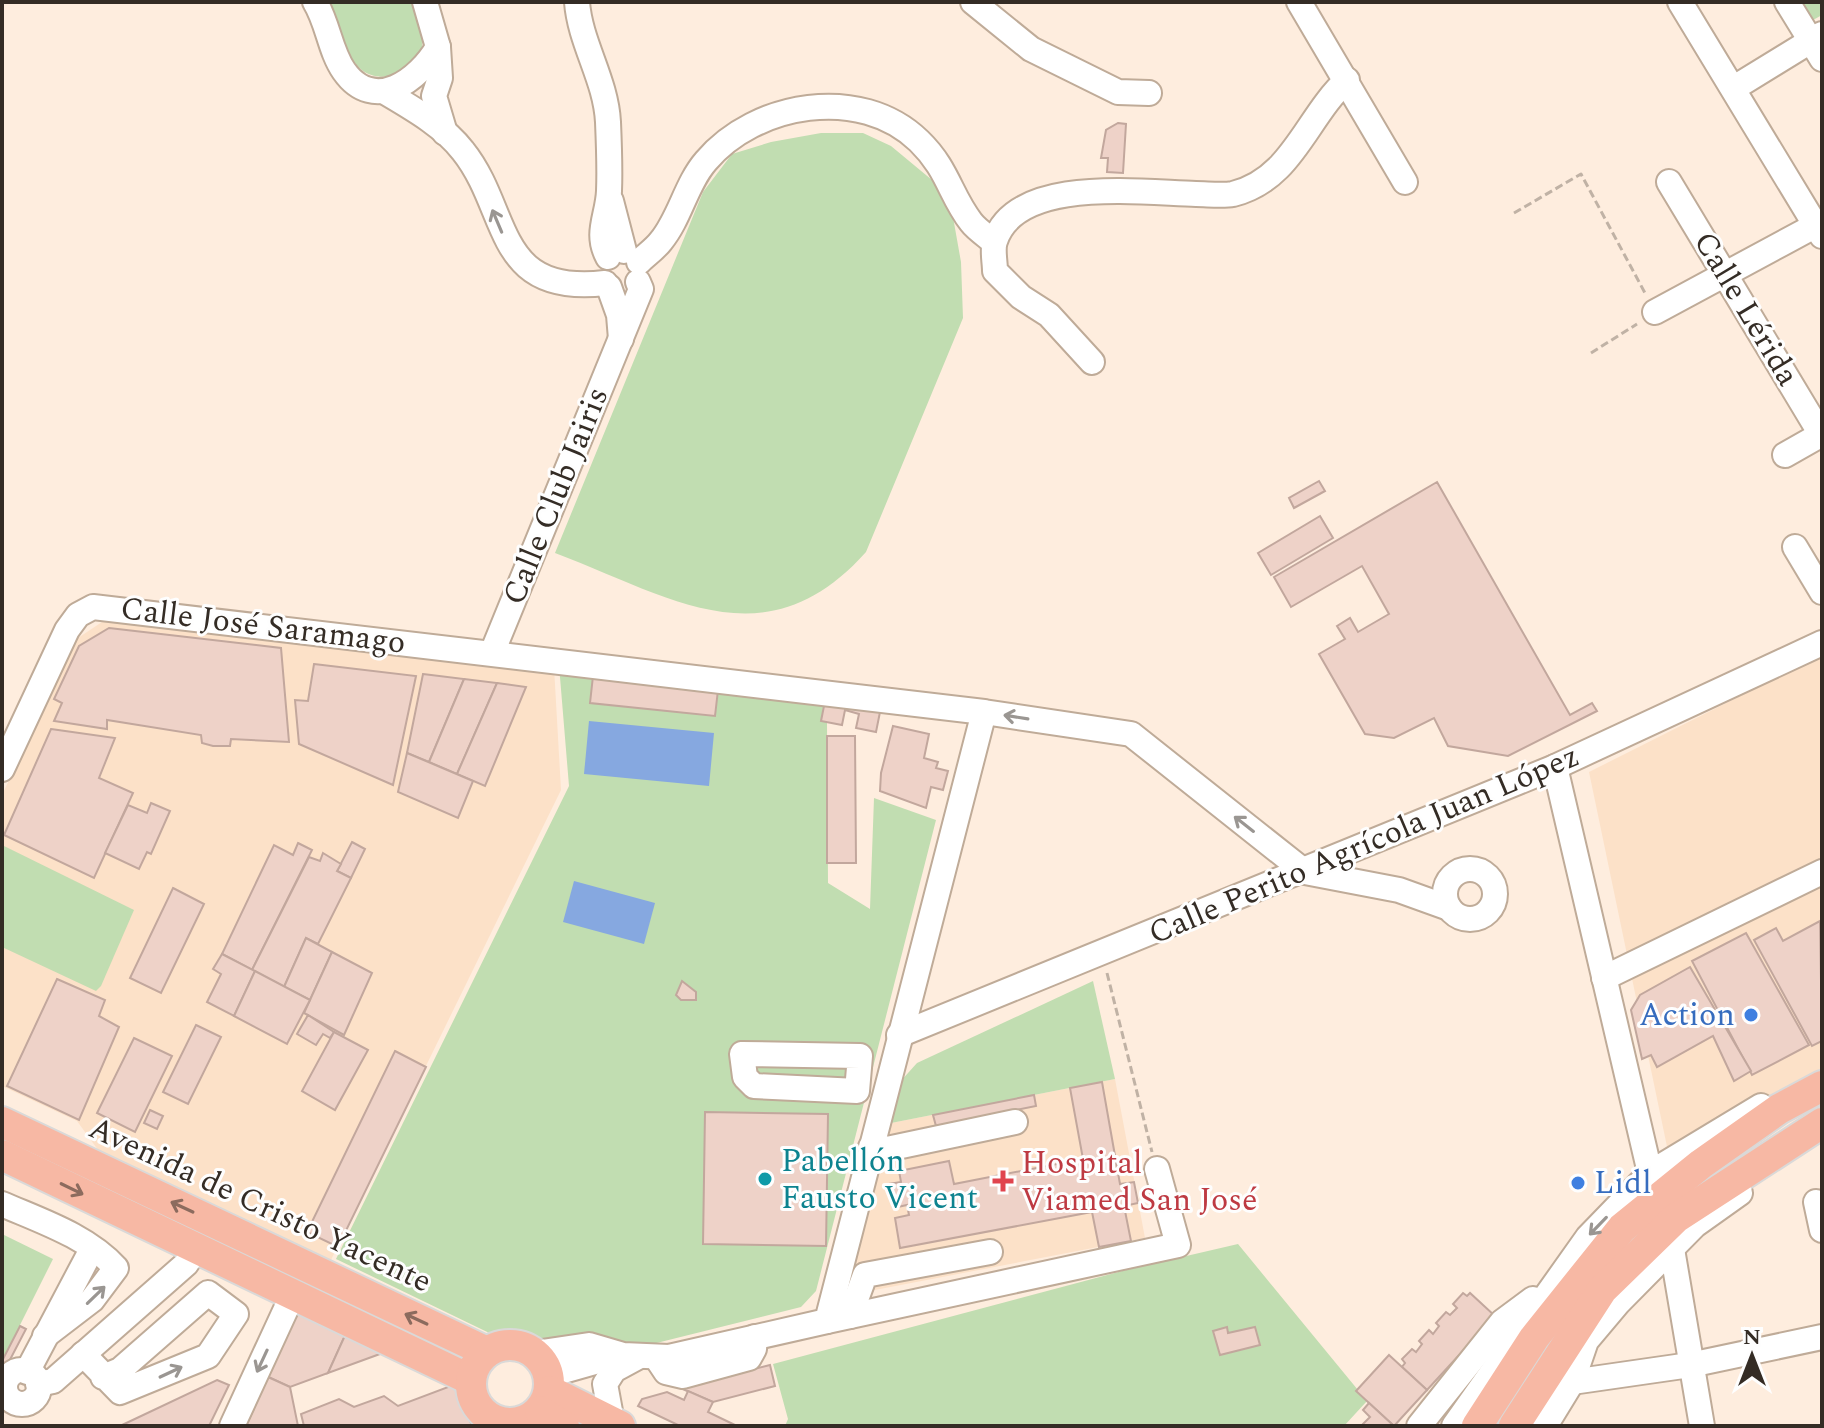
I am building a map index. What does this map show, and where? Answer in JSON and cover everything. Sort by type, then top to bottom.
[{"type":"main road","points":[[1477,1426],[1534,1338],[1622,1228],[1701,1164],[1779,1109],[1822,1086]]},
{"type":"main road","name":"Avenida de Cristo Yacente","points":[[2,1122],[487,1352]]},
{"type":"main road","points":[[1514,1426],[1602,1290],[1676,1218],[1822,1123]]},
{"type":"main road","name":"Avenida de Cristo Yacente","points":[[2,1155],[471,1380]]},
{"type":"main road","points":[[548,1391],[523,1422],[487,1421],[475,1403],[471,1380],[476,1364],[487,1352],[509,1344],[548,1391],[616,1424]]},
{"type":"street","points":[[315,2],[345,72],[363,88],[385,92],[445,133],[463,151],[479,178],[509,250],[542,276],[581,286],[618,269],[662,241],[704,163],[731,136],[773,114],[841,106],[880,117],[916,138],[944,169],[971,223],[1000,232]]},
{"type":"street","points":[[425,2],[438,47],[440,78],[434,96],[445,133]]},
{"type":"street","points":[[577,2],[578,21],[596,68],[608,118],[609,194],[618,269]]},
{"type":"street","points":[[973,2],[1031,49],[1118,92],[1149,93]]},
{"type":"street","points":[[1299,2],[1405,182]]},
{"type":"street","points":[[1655,312],[1820,228],[1680,2]]},
{"type":"street","points":[[1734,88],[1819,45],[1787,2]]},
{"type":"street","points":[[385,92],[420,73],[438,47]]},
{"type":"street","points":[[1092,362],[1049,315],[1021,297],[995,271],[1000,232],[1029,205],[1072,192],[1232,194],[1286,163],[1334,92],[1347,80]]},
{"type":"street","name":"Calle Lérida","points":[[1669,182],[1822,435]]},
{"type":"street","name":"Calle Club Jairis","points":[[492,653],[621,339],[618,269]]},
{"type":"street","points":[[1785,455],[1822,435]]},
{"type":"street","points":[[1795,547],[1822,592]]},
{"type":"street","name":"Calle José Saramago","points":[[2,769],[67,630],[78,615],[93,607],[984,712],[1131,734],[1305,872]]},
{"type":"street","name":"Calle Perito Agrícola Juan López","points":[[899,1035],[1305,872],[1555,767],[1822,643]]},
{"type":"street","points":[[839,1318],[871,1147],[984,712]]},
{"type":"street","points":[[1555,767],[1650,1173]]},
{"type":"street","points":[[1305,872],[1399,890],[1449,908]]},
{"type":"street","points":[[1604,978],[1822,872]]},
{"type":"street","points":[[1454,1426],[1588,1237],[1650,1173],[1822,1072]]},
{"type":"street","points":[[860,1075],[889,1077]]},
{"type":"street","points":[[871,1147],[887,1149],[1015,1122]]},
{"type":"street","points":[[1545,1426],[1572,1382],[1586,1341],[1618,1303],[1695,1225],[1822,1137]]},
{"type":"street","points":[[616,1424],[605,1384],[614,1370],[639,1356],[755,1337],[1178,1245],[1157,1169]]},
{"type":"street","points":[[1816,1202],[1822,1230]]},
{"type":"street","points":[[2,1204],[67,1232],[116,1268],[108,1284],[45,1336],[32,1378]]},
{"type":"street","points":[[8,1410],[6,1380],[14,1372],[53,1381],[186,1264],[196,1249]]},
{"type":"street","points":[[1672,1249],[1702,1426]]},
{"type":"street","points":[[839,1318],[865,1275],[990,1252]]},
{"type":"street","points":[[1419,1426],[1502,1322],[1555,1283]]},
{"type":"street","points":[[103,1377],[120,1370],[208,1293],[236,1314],[276,1330]]},
{"type":"street","points":[[232,1426],[292,1296]]},
{"type":"street","points":[[83,1354],[120,1392],[208,1356],[236,1314]]},
{"type":"street","points":[[1572,1382],[1690,1365],[1822,1337]]},
{"type":"street","points":[[548,1391],[589,1345],[639,1356]]},
{"type":"path","points":[[1514,213],[1581,174],[1655,312],[1591,353]]},
{"type":"path","points":[[1102,954],[1157,1169]]},
{"type":"shaded area","points":[[111,616],[554,667],[561,790],[330,1262],[101,1154],[77,1121],[2,1086],[2,795],[75,640]]},
{"type":"shaded area","points":[[1822,655],[1822,1077],[1670,1161],[1589,772]]},
{"type":"shaded area","name":"Hospital Viamed San José","points":[[1115,1079],[1145,1238],[854,1294],[846,1285],[886,1124]]},
{"type":"green space","points":[[328,2],[412,2],[424,31],[421,54],[394,76],[365,72],[349,54]]},
{"type":"green space","points":[[1793,2],[1822,2],[1822,15],[1806,24]]},
{"type":"green space","points":[[821,133],[863,133],[891,146],[932,180],[953,217],[961,262],[963,318],[866,552],[829,586],[792,606],[754,613],[716,611],[678,602],[555,553],[703,192],[732,154],[771,142]]},
{"type":"green space","points":[[559,665],[825,696],[821,720],[827,722],[828,883],[870,909],[874,798],[936,820],[816,1291],[801,1307],[560,1367],[336,1259],[569,786]]},
{"type":"green space","points":[[2,845],[134,910],[101,986],[96,991],[2,947]]},
{"type":"green space","points":[[1093,981],[1115,1079],[886,1124],[899,1083],[917,1063]]},
{"type":"green space","points":[[2,1234],[53,1259],[2,1361]]},
{"type":"green space","points":[[1238,1244],[1367,1401],[1344,1426],[785,1426],[788,1419],[773,1364],[1126,1270]]},
{"type":"water","points":[[589,721],[714,733],[709,786],[584,774]]},
{"type":"water","points":[[574,881],[655,903],[644,944],[563,922]]},
{"type":"building","points":[[1118,123],[1126,124],[1123,173],[1107,172],[1108,158],[1101,158],[1106,130]]},
{"type":"building","points":[[1319,481],[1325,491],[1294,508],[1289,498]]},
{"type":"building","points":[[1437,482],[1570,715],[1592,703],[1597,711],[1508,756],[1448,746],[1434,718],[1394,738],[1365,734],[1319,654],[1345,639],[1337,626],[1350,618],[1358,632],[1389,614],[1362,566],[1291,607],[1274,577]]},
{"type":"building","points":[[1320,516],[1333,538],[1271,575],[1258,553]]},
{"type":"building","points":[[109,628],[281,648],[289,742],[231,739],[230,746],[213,746],[202,743],[201,735],[107,720],[107,729],[54,721],[62,703],[54,699],[79,646]]},
{"type":"building","points":[[314,664],[416,676],[393,785],[299,744],[295,700],[308,701]]},
{"type":"building","points":[[423,674],[464,679],[429,762],[407,753]]},
{"type":"building","points":[[593,676],[718,690],[715,716],[590,703]]},
{"type":"building","points":[[464,679],[497,683],[457,774],[429,762]]},
{"type":"building","points":[[497,683],[526,687],[485,786],[457,774]]},
{"type":"building","points":[[825,701],[880,712],[876,732],[856,728],[859,714],[845,710],[842,725],[821,721]]},
{"type":"building","points":[[893,726],[929,734],[924,758],[938,762],[936,768],[948,771],[943,790],[931,787],[926,808],[880,791],[881,773]]},
{"type":"building","points":[[51,729],[115,738],[99,778],[133,793],[94,878],[4,835]]},
{"type":"building","points":[[827,736],[855,736],[856,863],[827,863]]},
{"type":"building","points":[[407,753],[473,781],[458,818],[398,792]]},
{"type":"building","points":[[151,803],[170,811],[151,854],[147,852],[139,869],[105,853],[128,805],[147,813]]},
{"type":"building","points":[[352,842],[365,849],[351,878],[337,871]]},
{"type":"building","points":[[298,843],[312,850],[252,970],[222,954],[274,845],[293,855]]},
{"type":"building","points":[[323,853],[341,864],[337,871],[351,878],[318,944],[306,938],[284,987],[252,970],[309,857],[320,861]]},
{"type":"building","points":[[173,888],[204,904],[161,993],[130,978]]},
{"type":"building","points":[[1820,921],[1822,1041],[1812,1046],[1754,940],[1776,928],[1783,941]]},
{"type":"building","points":[[1746,933],[1809,1045],[1752,1075],[1692,961]]},
{"type":"building","points":[[306,938],[332,952],[310,1000],[284,987]]},
{"type":"building","points":[[332,952],[372,973],[344,1035],[304,1013]]},
{"type":"building","points":[[222,954],[255,971],[234,1016],[207,1002],[221,974],[213,969]]},
{"type":"building","points":[[1690,967],[1751,1071],[1734,1081],[1713,1036],[1657,1067],[1651,1055],[1642,1059],[1631,1010],[1640,995]]},
{"type":"building","points":[[255,971],[310,1000],[287,1044],[234,1016]]},
{"type":"building","points":[[57,979],[105,1000],[99,1016],[119,1027],[79,1120],[7,1086]]},
{"type":"building","points":[[682,981],[696,992],[696,1000],[681,1000],[676,995]]},
{"type":"building","points":[[308,1015],[334,1032],[330,1038],[323,1034],[316,1045],[297,1034]]},
{"type":"building","points":[[196,1025],[221,1037],[188,1104],[163,1092]]},
{"type":"building","points":[[334,1032],[368,1050],[335,1110],[302,1091]]},
{"type":"building","points":[[134,1038],[172,1056],[135,1132],[97,1113]]},
{"type":"building","points":[[395,1051],[426,1067],[338,1247],[307,1232]]},
{"type":"building","points":[[1102,1082],[1120,1184],[1134,1182],[1138,1203],[1124,1206],[1131,1241],[1099,1247],[1092,1212],[900,1248],[895,1218],[909,1215],[907,1205],[893,1208],[888,1184],[901,1182],[899,1171],[949,1161],[954,1184],[1083,1159],[1070,1088]]},
{"type":"building","points":[[1034,1095],[1036,1106],[936,1126],[933,1115]]},
{"type":"building","points":[[150,1110],[163,1116],[157,1129],[144,1123]]},
{"type":"building","name":"Pabellón Fausto Vicent","points":[[705,1112],[828,1114],[826,1246],[703,1244]]},
{"type":"building","points":[[1463,1293],[1467,1296],[1470,1293],[1495,1316],[1427,1390],[1402,1367],[1405,1363],[1402,1359],[1412,1349],[1416,1352],[1422,1344],[1419,1341],[1429,1330],[1433,1334],[1439,1326],[1436,1323],[1446,1312],[1450,1315],[1457,1308],[1453,1304]]},
{"type":"building","points":[[296,1307],[347,1331],[328,1373],[290,1387],[264,1375]]},
{"type":"building","points":[[20,1326],[26,1329],[2,1375],[2,1361]]},
{"type":"building","points":[[1227,1327],[1228,1333],[1255,1327],[1260,1345],[1220,1355],[1213,1331]]},
{"type":"building","points":[[347,1331],[388,1351],[328,1373]]},
{"type":"building","points":[[1389,1355],[1427,1390],[1394,1426],[1356,1391]]},
{"type":"building","points":[[770,1365],[775,1386],[713,1402],[680,1388]]},
{"type":"building","points":[[268,1377],[290,1387],[298,1426],[246,1426]]},
{"type":"building","points":[[217,1380],[229,1385],[209,1426],[120,1426]]},
{"type":"building","points":[[456,1384],[472,1426],[304,1426],[301,1414],[339,1399],[354,1407],[384,1396],[398,1406]]},
{"type":"building","points":[[688,1391],[713,1402],[708,1412],[737,1426],[680,1426],[638,1406],[642,1399],[667,1392],[684,1400]]},
{"type":"building","points":[[1369,1403],[1394,1426],[1361,1426],[1370,1417],[1363,1410]]},
{"type":"place","name":"Action","points":[[1751,1015]]},
{"type":"place","name":"Pabellón Fausto Vicent","points":[[765,1179]]},
{"type":"place","name":"Hospital Viamed San José","points":[[1003,1181]]},
{"type":"place","name":"Lidl","points":[[1578,1183]]}]
